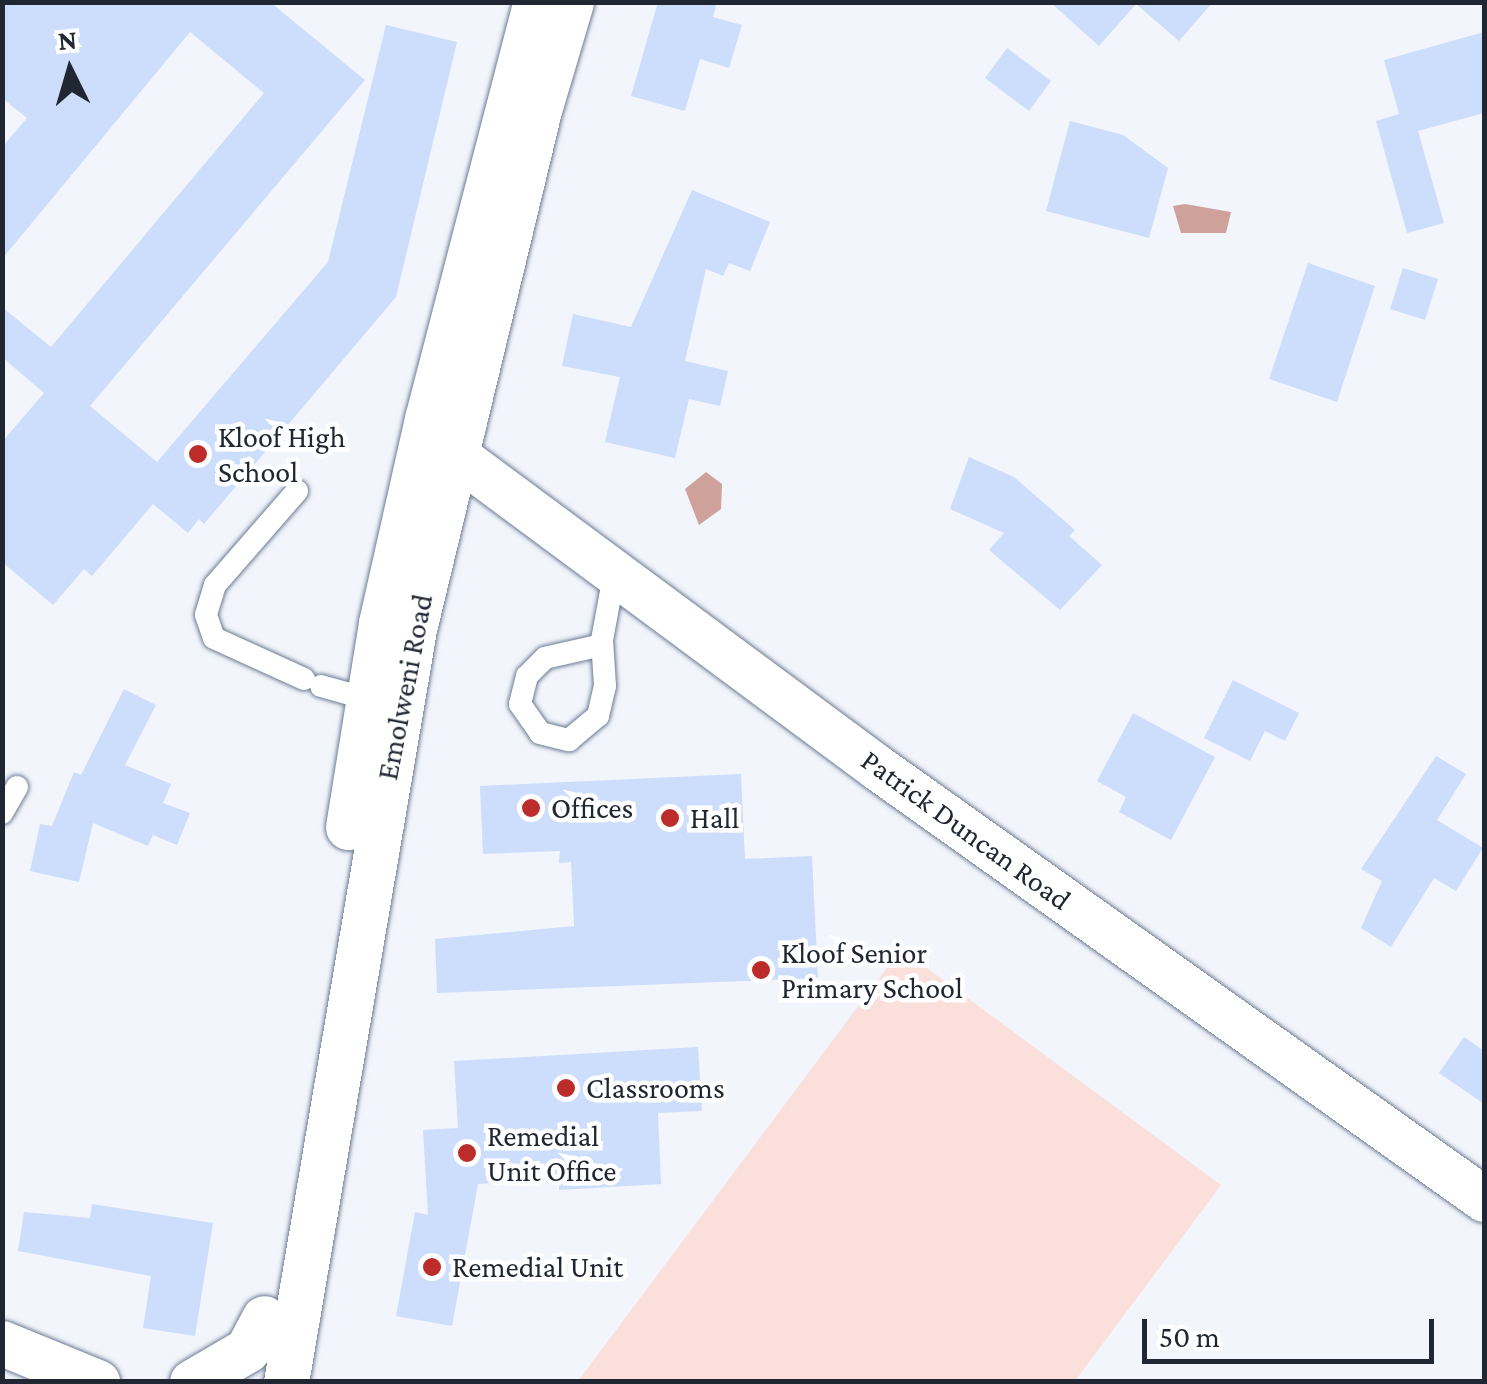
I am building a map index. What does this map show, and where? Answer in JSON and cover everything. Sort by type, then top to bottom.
[{"type":"street","name":"Emolweni Road","points":[[256,1382],[368,699],[426,419],[536,2]]},
{"type":"street","name":"Emolweni Road","points":[[286,1382],[414,629],[454,454],[571,2]]},
{"type":"street","name":"Patrick Duncan Road","points":[[454,454],[878,768],[1484,1200]]},
{"type":"street","points":[[441,509],[488,506],[551,523]]},
{"type":"street","points":[[192,1382],[247,1350],[264,1318]]},
{"type":"street","points":[[2,1342],[97,1382]]},
{"type":"lane","points":[[297,491],[215,585],[206,615],[214,638],[312,683],[368,699]]},
{"type":"lane","points":[[602,646],[545,658],[527,676],[520,704],[540,733],[569,740],[598,716],[605,686],[602,646],[615,570]]},
{"type":"lane","points":[[2,813],[17,787]]},
{"type":"shaded area","points":[[1185,204],[1231,212],[1226,233],[1181,233],[1173,206]]},
{"type":"shaded area","points":[[706,472],[722,484],[721,509],[699,525],[685,489]]},
{"type":"shaded area","points":[[901,949],[1221,1185],[1075,1381],[578,1381]]},
{"type":"building","points":[[2,2],[270,2],[365,80],[90,406],[157,462],[328,262],[386,25],[457,42],[396,297],[204,524],[199,519],[188,533],[153,504],[92,576],[84,569],[53,605],[2,562],[2,442],[44,393],[2,357],[2,307],[51,347],[264,93],[190,32],[2,259],[2,147],[27,118],[2,98]]},
{"type":"building","points":[[658,2],[717,2],[713,17],[742,25],[729,68],[700,59],[685,111],[631,96]]},
{"type":"building","points":[[1050,2],[1213,2],[1179,41],[1136,4],[1099,46]]},
{"type":"building","points":[[1484,32],[1484,113],[1418,131],[1444,223],[1407,233],[1376,121],[1399,114],[1384,60]]},
{"type":"building","points":[[1007,48],[1051,81],[1029,111],[985,78]]},
{"type":"building","points":[[1070,121],[1123,135],[1168,168],[1149,238],[1046,211]]},
{"type":"building","points":[[692,190],[770,222],[750,271],[729,263],[723,276],[706,269],[685,361],[728,371],[720,406],[689,399],[675,458],[605,442],[620,377],[562,366],[573,314],[631,327]]},
{"type":"building","points":[[1308,263],[1375,286],[1337,402],[1269,379]]},
{"type":"building","points":[[1403,268],[1438,279],[1425,320],[1390,309]]},
{"type":"building","points":[[969,457],[1014,477],[1075,530],[1069,536],[1102,565],[1060,610],[989,550],[1004,533],[950,509]]},
{"type":"building","points":[[1233,680],[1299,713],[1285,741],[1265,731],[1250,761],[1204,738]]},
{"type":"building","points":[[124,689],[156,705],[125,765],[171,784],[163,803],[190,813],[177,845],[153,835],[148,846],[93,823],[79,882],[30,871],[40,824],[52,826],[74,772],[81,775]]},
{"type":"building","points":[[1133,713],[1215,757],[1171,840],[1119,812],[1126,797],[1097,781]]},
{"type":"building","points":[[1436,756],[1466,774],[1437,820],[1483,848],[1456,891],[1434,878],[1391,947],[1361,928],[1382,881],[1361,869]]},
{"type":"building","points":[[741,774],[745,859],[812,856],[818,978],[437,993],[435,939],[574,926],[571,862],[559,863],[560,851],[483,854],[480,786]]},
{"type":"building","points":[[1464,1037],[1484,1051],[1484,1104],[1439,1073]]},
{"type":"building","points":[[698,1047],[702,1111],[658,1113],[661,1184],[559,1190],[559,1179],[478,1184],[452,1326],[396,1316],[415,1212],[428,1215],[423,1130],[458,1128],[454,1061]]},
{"type":"building","points":[[92,1204],[213,1223],[195,1336],[143,1328],[151,1276],[18,1251],[24,1212],[90,1218]]},
{"type":"place","name":"Kloof High School","points":[[198,454]]},
{"type":"place","name":"Offices","points":[[531,808]]},
{"type":"place","name":"Hall","points":[[670,818]]},
{"type":"place","name":"Kloof Senior Primary School","points":[[761,970]]},
{"type":"place","name":"Classrooms","points":[[566,1088]]},
{"type":"place","name":"Remedial Unit Office","points":[[467,1153]]},
{"type":"place","name":"Remedial Unit","points":[[432,1267]]}]
